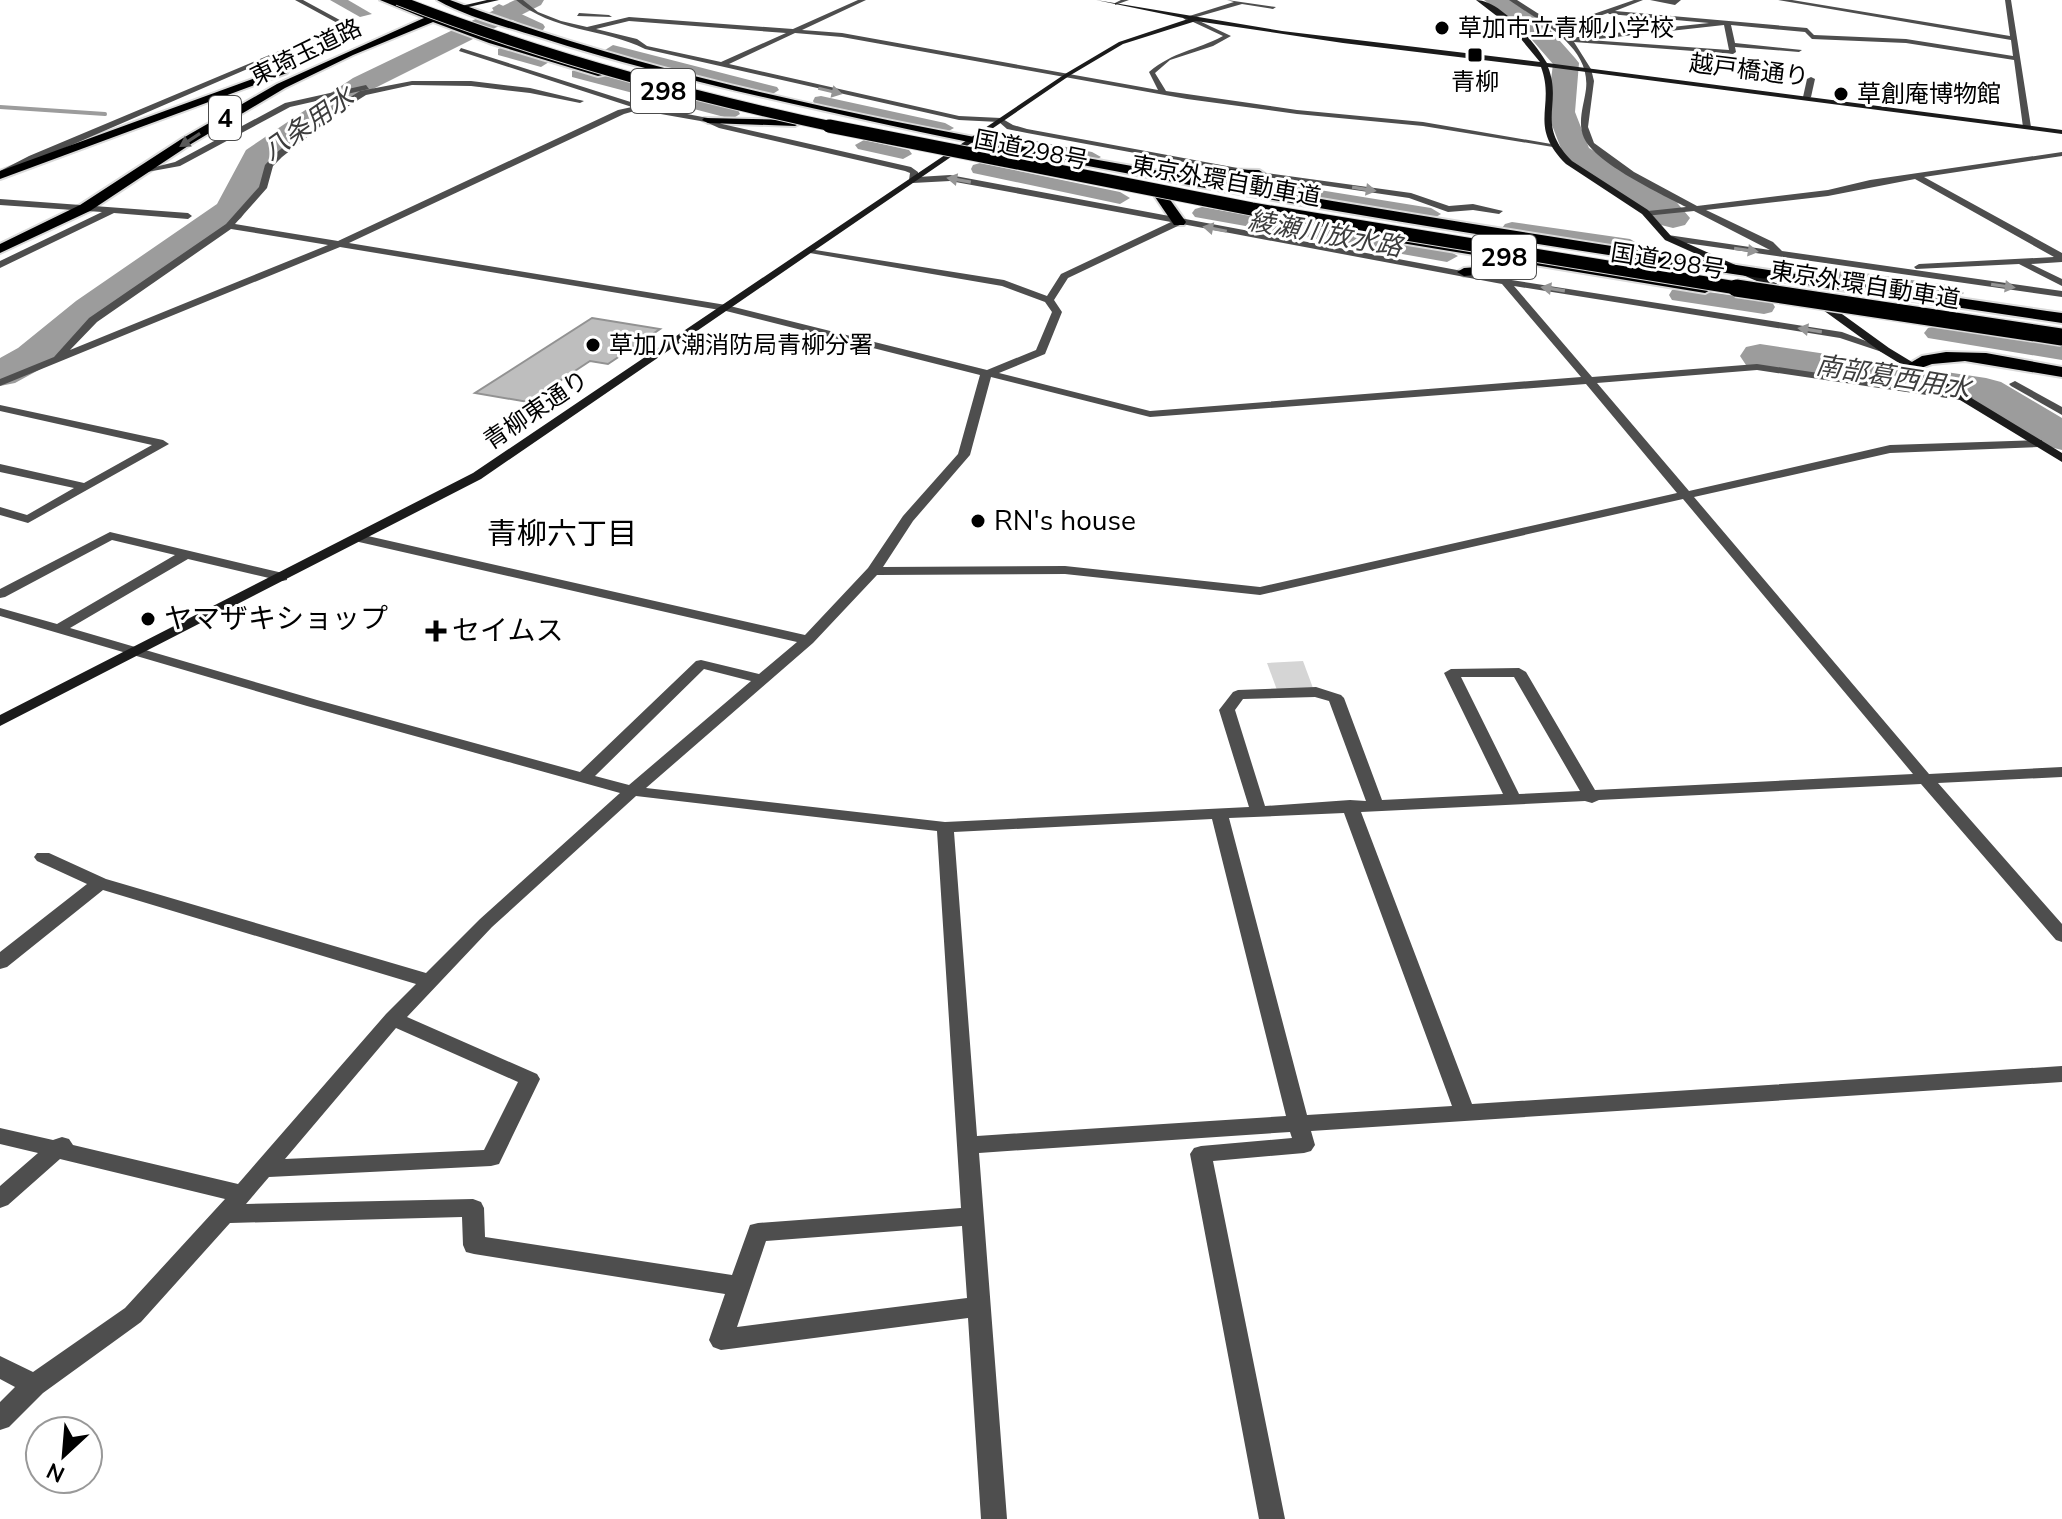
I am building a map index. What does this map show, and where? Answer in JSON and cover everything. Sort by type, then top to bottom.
[{"type":"highway","name":"国道298号","points":[[385,0],[492,41],[567,64],[795,123],[949,156],[1161,197],[1586,270],[2062,343]]},
{"type":"highway","name":"東京外環自動車道","points":[[398,0],[522,45],[642,79],[812,121],[1018,165],[1479,247],[2062,337]]},
{"type":"highway","name":"東京外環自動車道","points":[[427,0],[538,39],[677,78],[1011,153],[1481,236],[2062,325]]},
{"type":"highway","name":"国道298号","points":[[442,0],[555,39],[790,100],[972,140],[1481,230],[2062,317]]},
{"type":"highway","name":"東埼玉道路","points":[[398,17],[413,12],[460,7]]},
{"type":"highway","name":"東埼玉道路","points":[[0,249],[85,208],[220,121],[349,53],[460,7]]},
{"type":"highway","name":"東埼玉道路","points":[[0,175],[266,78],[354,37]]},
{"type":"highway","points":[[454,38],[492,41]]},
{"type":"highway","points":[[555,39],[645,47]]},
{"type":"highway","points":[[349,53],[414,40]]},
{"type":"highway","points":[[554,81],[567,64]]},
{"type":"highway","points":[[785,80],[790,100]]},
{"type":"highway","points":[[708,120],[795,123]]},
{"type":"highway","points":[[1125,169],[1259,174]]},
{"type":"highway","points":[[1161,197],[1179,222]]},
{"type":"highway","points":[[1448,209],[1481,230]]},
{"type":"highway","points":[[1464,272],[1541,267],[1586,270]]},
{"type":"highway","points":[[1917,369],[1924,359],[1955,356],[2062,372]]},
{"type":"street","points":[[0,175],[32,158],[346,25],[298,0]]},
{"type":"street","points":[[460,7],[496,0]]},
{"type":"street","points":[[519,0],[548,18],[635,40],[645,47],[959,118],[1001,120],[1010,127],[1027,131],[1259,174],[1411,196],[1448,209],[1473,207],[1499,211]]},
{"type":"street","points":[[723,64],[863,0]]},
{"type":"street","name":"越戸橋通り","points":[[1099,0],[1189,19],[1296,36],[1585,69],[2062,132]]},
{"type":"street","points":[[1117,4],[1126,0]]},
{"type":"street","points":[[1230,0],[1273,7]]},
{"type":"street","points":[[1479,0],[1515,25],[1545,65],[1549,85],[1546,124],[1553,145],[1572,163],[1648,214],[1659,232],[1736,270],[1827,308],[1885,350],[2062,458]]},
{"type":"street","points":[[1512,0],[1554,25],[1585,69],[1590,82],[1584,115],[1586,139],[1636,178],[1770,244],[1779,254]]},
{"type":"street","points":[[1554,25],[1609,12],[1640,0]]},
{"type":"street","points":[[1653,0],[1675,3],[1678,0]]},
{"type":"street","points":[[1781,0],[2012,38]]},
{"type":"street","points":[[2008,0],[2027,127]]},
{"type":"street","points":[[1189,19],[1242,2]]},
{"type":"street","points":[[1609,12],[1807,30],[1812,37],[1906,41],[2017,59]]},
{"type":"street","points":[[579,15],[842,35],[1164,93],[1297,112],[1423,124],[1553,145]]},
{"type":"street","points":[[584,29],[629,19]]},
{"type":"street","points":[[1164,93],[1151,73],[1168,59],[1228,36],[1189,19]]},
{"type":"street","name":"青柳東通り","points":[[0,721],[449,492],[500,462],[1067,75],[1121,43],[1189,19]]},
{"type":"street","points":[[1567,40],[1727,23]]},
{"type":"street","points":[[1567,40],[1733,52],[1727,23]]},
{"type":"street","points":[[1730,45],[1799,50]]},
{"type":"street","points":[[461,50],[639,107],[708,120],[719,126],[908,169],[914,172],[913,180],[950,178],[1505,282],[1829,333],[1885,350]]},
{"type":"street","points":[[147,170],[177,164],[275,110],[304,100],[439,76],[475,74],[491,77],[482,84]]},
{"type":"street","points":[[1807,97],[1811,79]]},
{"type":"street","points":[[55,360],[93,320],[229,226],[263,188],[269,165],[361,93],[425,84],[482,84],[549,93],[592,104]]},
{"type":"street","points":[[0,383],[337,245],[621,112],[639,107]]},
{"type":"street","points":[[607,108],[621,112]]},
{"type":"street","points":[[1648,214],[1828,193],[2062,154]]},
{"type":"street","points":[[1916,176],[2062,258]]},
{"type":"street","points":[[0,202],[188,216]]},
{"type":"street","points":[[0,265],[113,210]]},
{"type":"street","points":[[1049,300],[1064,276],[1179,222]]},
{"type":"street","points":[[229,226],[726,308],[1150,414],[1757,367],[1967,398]]},
{"type":"street","points":[[1668,238],[2062,294]]},
{"type":"street","points":[[809,252],[1004,283],[1049,300],[1057,312],[1041,352],[986,374]]},
{"type":"street","points":[[1911,273],[1922,266],[2062,258]]},
{"type":"street","points":[[2020,262],[2059,280]]},
{"type":"street","points":[[1505,282],[1800,628],[1922,778],[2062,936]]},
{"type":"street","points":[[0,1419],[34,1385],[133,1315],[225,1214],[393,1019],[486,923],[632,791],[808,640],[873,571],[908,519],[964,455],[986,374]]},
{"type":"street","points":[[2015,384],[2062,412]]},
{"type":"street","points":[[0,408],[163,444],[28,519],[0,511]]},
{"type":"street","points":[[873,571],[1065,570],[1260,591],[1890,449],[2038,443]]},
{"type":"street","points":[[0,468],[85,487]]},
{"type":"street","points":[[0,594],[110,536],[282,577]]},
{"type":"street","points":[[359,538],[808,640]]},
{"type":"street","points":[[60,628],[187,554]]},
{"type":"street","points":[[0,612],[139,650],[312,703],[632,791],[945,827],[1350,805],[1592,798],[2062,772]]},
{"type":"street","points":[[584,777],[701,664],[762,679]]},
{"type":"street","points":[[1514,800],[1451,673],[1519,672],[1592,798]]},
{"type":"street","points":[[1258,810],[1227,710],[1238,695],[1316,692],[1336,698],[1375,804]]},
{"type":"street","points":[[1350,805],[1465,1113]]},
{"type":"street","points":[[1219,812],[1304,1145],[1201,1154],[1272,1519]]},
{"type":"street","points":[[945,827],[994,1519]]},
{"type":"street","points":[[43,857],[100,883],[430,981]]},
{"type":"street","points":[[0,962],[100,883]]},
{"type":"street","points":[[264,1169],[491,1158],[530,1079],[393,1019]]},
{"type":"street","points":[[969,1145],[2062,1074]]},
{"type":"street","points":[[0,1136],[60,1147],[242,1194]]},
{"type":"street","points":[[0,1199],[60,1147]]},
{"type":"street","points":[[225,1214],[473,1208],[474,1245],[739,1286]]},
{"type":"street","points":[[974,1216],[758,1232],[721,1340],[980,1306]]},
{"type":"street","points":[[0,1367],[34,1385]]},
{"type":"shaded area","points":[[1303,661],[1313,688],[1277,690],[1267,663]]},
{"type":"building","name":"草加八潮消防局青柳分署","points":[[592,318],[660,329],[608,364],[590,361],[528,402],[475,393]]},
{"type":"waterway","name":"綾瀬川放水路","points":[[337,0],[365,14]]},
{"type":"waterway","name":"八条用水","points":[[0,374],[32,357],[89,309],[229,211],[243,190],[257,156],[362,84],[533,0]]},
{"type":"waterway","name":"南部葛西用水","points":[[1495,0],[1535,28],[1566,63],[1561,112],[1576,153],[1661,205],[1673,218]]},
{"type":"waterway","name":"綾瀬川放水路","points":[[499,8],[538,27]]},
{"type":"waterway","name":"綾瀬川放水路","points":[[613,50],[771,90]]},
{"type":"waterway","name":"綾瀬川放水路","points":[[503,52],[541,62]]},
{"type":"waterway","name":"綾瀬川放水路","points":[[578,74],[732,114]]},
{"type":"waterway","name":"綾瀬川放水路","points":[[821,101],[945,128]]},
{"type":"waterway","points":[[0,107],[105,114]]},
{"type":"waterway","name":"綾瀬川放水路","points":[[1015,142],[1092,157]]},
{"type":"waterway","name":"綾瀬川放水路","points":[[864,145],[903,154]]},
{"type":"waterway","name":"綾瀬川放水路","points":[[980,169],[1120,198]]},
{"type":"waterway","name":"綾瀬川放水路","points":[[1220,180],[1431,214]]},
{"type":"waterway","name":"綾瀬川放水路","points":[[1202,213],[1447,256]]},
{"type":"waterway","name":"綾瀬川放水路","points":[[1512,228],[1630,245]]},
{"type":"waterway","name":"綾瀬川放水路","points":[[1843,277],[1953,293]]},
{"type":"waterway","name":"綾瀬川放水路","points":[[1680,295],[1764,307]]},
{"type":"waterway","name":"綾瀬川放水路","points":[[1936,333],[2062,353]]},
{"type":"waterway","name":"南部葛西用水","points":[[1760,356],[1986,391],[2062,437]]},
{"type":"place","name":"草加市立青柳小学校","points":[[1442,28]]},
{"type":"place","name":"青柳","points":[[1475,55]]},
{"type":"place","name":"草創庵博物館","points":[[1841,94]]},
{"type":"place","name":"草加八潮消防局青柳分署","points":[[593,345]]},
{"type":"place","name":"RN's house","points":[[978,521]]},
{"type":"place","name":"ヤマザキショップ","points":[[148,619]]},
{"type":"place","name":"セイムス","points":[[436,631]]},
{"type":"district","name":"青柳六丁目","points":[[562,534]]}]
